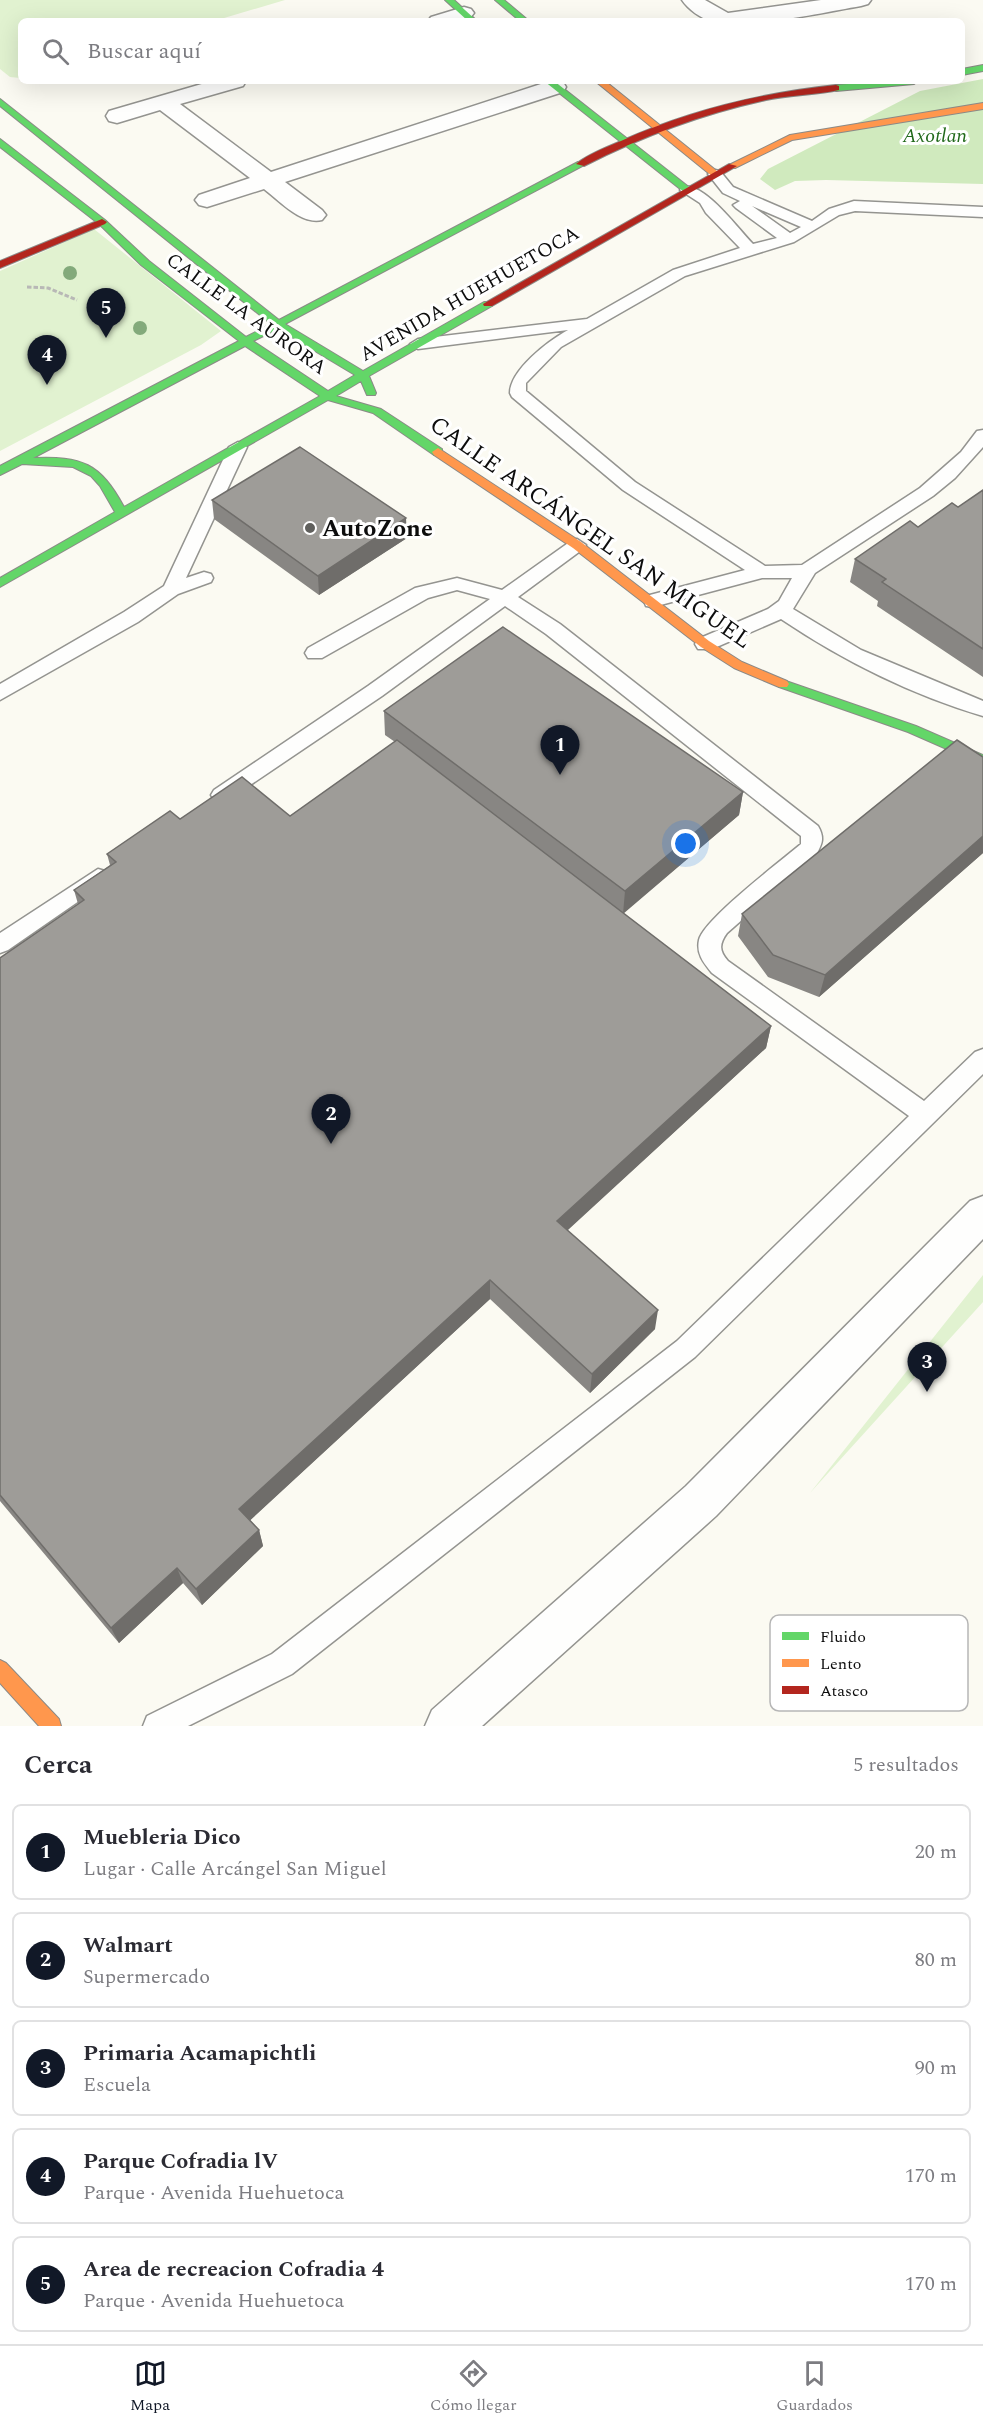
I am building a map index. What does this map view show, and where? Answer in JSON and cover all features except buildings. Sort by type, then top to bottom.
[{"type":"street","points":[[499,0],[521,18]]},
{"type":"street","points":[[692,0],[724,18]]},
{"type":"street","points":[[744,18],[861,0]]},
{"type":"street","points":[[445,18],[462,11]]},
{"type":"street","points":[[965,71],[983,68]]},
{"type":"street","points":[[117,116],[225,84]]},
{"type":"street","points":[[207,200],[268,182],[552,84],[622,142],[687,190]]},
{"type":"street","points":[[603,84],[715,174]]},
{"type":"street","points":[[0,471],[622,142],[656,128],[753,99],[789,92],[879,84]]},
{"type":"street","name":"CALLE LA AURORA","points":[[0,102],[279,325],[364,376],[377,411]]},
{"type":"street","points":[[163,102],[314,215]]},
{"type":"street","name":"AVENIDA HUEHUETOCA","points":[[0,583],[329,397],[715,174],[790,138],[983,106]]},
{"type":"street","name":"CALLE LA AURORA","points":[[0,142],[102,222],[145,263],[247,342],[329,397],[377,411]]},
{"type":"street","points":[[0,265],[102,222]]},
{"type":"street","name":"CALLE ARCÁNGEL SAN MIGUEL","points":[[377,411],[577,545],[705,644],[738,665],[778,682],[912,729],[983,760]]},
{"type":"street","points":[[16,462],[66,460],[83,464],[97,471],[109,486],[123,514]]},
{"type":"street","points":[[448,1726],[701,1501],[983,1213]]},
{"type":"street","points":[[0,1669],[52,1726]]},
{"type":"lane","points":[[715,174],[733,200],[789,239]]},
{"type":"lane","points":[[687,190],[720,207],[768,245]]},
{"type":"lane","points":[[728,190],[813,227]]},
{"type":"lane","points":[[706,200],[711,210],[751,251]]},
{"type":"lane","points":[[762,573],[670,516],[629,486],[518,393],[518,382],[555,344],[679,273],[789,239],[813,227],[834,212],[854,206],[983,212]]},
{"type":"lane","points":[[418,344],[591,322]]},
{"type":"lane","points":[[705,644],[781,610],[806,571],[862,532],[931,490],[974,449],[983,435]]},
{"type":"lane","points":[[171,590],[238,447]]},
{"type":"lane","points":[[205,806],[303,742],[577,545]]},
{"type":"lane","points":[[652,601],[762,573],[806,571]]},
{"type":"lane","points":[[0,693],[131,617],[171,590],[204,578]]},
{"type":"lane","points":[[315,652],[422,593],[457,584],[476,587],[504,597],[553,629],[811,832],[813,841],[808,849],[719,927],[710,939],[710,955],[720,967],[925,1115]]},
{"type":"lane","points":[[781,610],[817,635],[879,669],[983,709]]},
{"type":"lane","points":[[0,944],[114,866]]},
{"type":"lane","points":[[158,1726],[282,1664],[686,1349],[983,1059]]},
{"type":"path","points":[[19,287],[48,288],[77,300]]},
{"type":"green space","points":[[0,0],[285,0],[224,18],[18,18],[18,78],[10,77],[0,69]]},
{"type":"green space","name":"Axotlan","points":[[983,79],[983,184],[826,180],[795,181],[775,190],[760,179],[768,169],[920,91]]},
{"type":"green space","points":[[94,229],[221,331],[201,345],[0,451],[0,271]]},
{"type":"green space","points":[[983,1275],[983,1302],[810,1493]]},
{"type":"traffic: fast","points":[[449,0],[470,18]]},
{"type":"traffic: fast","points":[[499,0],[521,18]]},
{"type":"traffic: fast","points":[[965,71],[983,68]]},
{"type":"traffic: fast","points":[[552,84],[687,190]]},
{"type":"traffic: fast","points":[[836,88],[881,84]]},
{"type":"traffic: fast","points":[[0,102],[279,325],[364,376],[371,393]]},
{"type":"traffic: fast","points":[[0,142],[102,222],[145,263],[247,342],[329,397],[377,411],[438,452]]},
{"type":"traffic: fast","points":[[0,471],[581,164]]},
{"type":"traffic: fast","points":[[0,583],[488,304]]},
{"type":"traffic: fast","points":[[26,462],[62,461],[86,467],[104,483],[122,514]]},
{"type":"traffic: fast","points":[[783,684],[912,729],[983,760]]},
{"type":"traffic: slow","points":[[603,84],[715,174]]},
{"type":"traffic: slow","points":[[732,166],[790,138],[983,106]]},
{"type":"traffic: slow","points":[[438,452],[577,545],[705,644],[738,665],[783,684]]},
{"type":"traffic: slow","points":[[0,1669],[52,1726]]},
{"type":"traffic: jam","points":[[581,164],[642,135],[705,112],[769,97],[836,88]]},
{"type":"traffic: jam","points":[[488,304],[732,166]]},
{"type":"traffic: jam","points":[[0,265],[102,222]]},
{"type":"place","name":"Area de recreacion Cofradia 4","points":[[106,338]]},
{"type":"place","name":"Parque Cofradia lV","points":[[47,385]]},
{"type":"place","name":"AutoZone","points":[[310,528]]},
{"type":"place","name":"Muebleria Dico","points":[[560,775]]},
{"type":"place","name":"Walmart","points":[[331,1144]]},
{"type":"place","name":"Primaria Acamapichtli","points":[[927,1392]]}]
